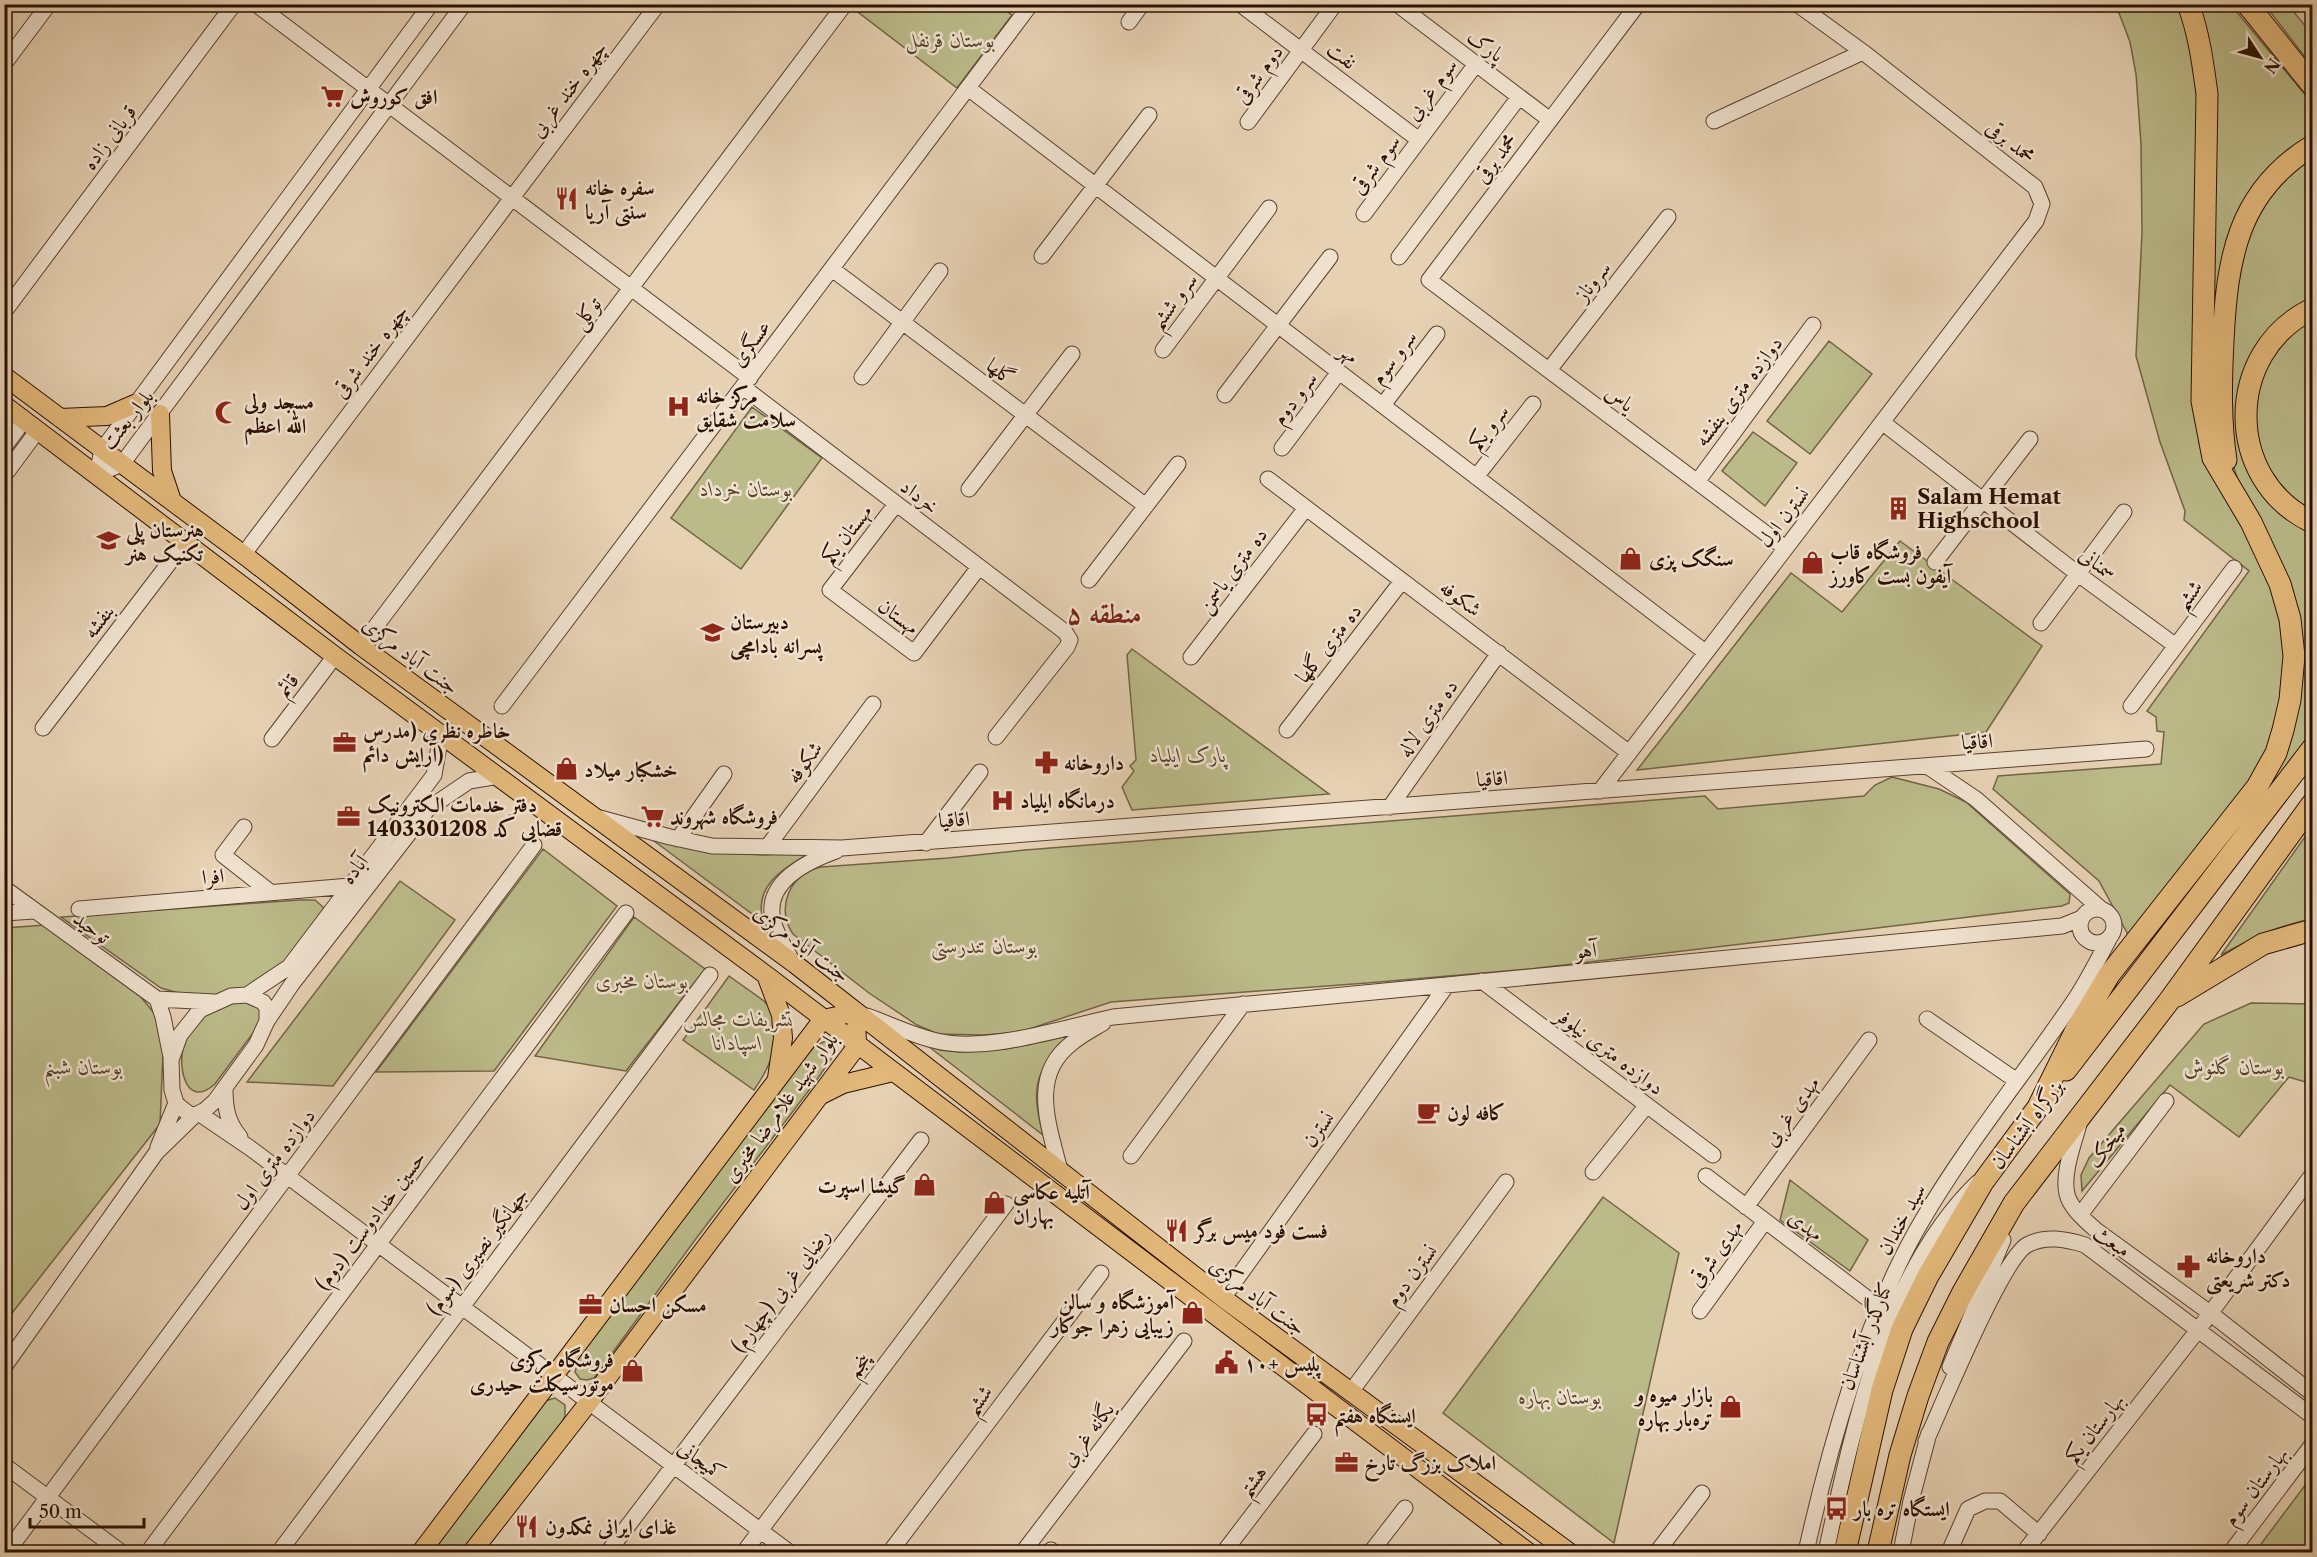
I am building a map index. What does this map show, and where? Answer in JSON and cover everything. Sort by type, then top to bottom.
[{"type":"highway","points":[[2188,4],[2201,54],[2207,94],[2202,401],[2213,458],[2251,522]]},
{"type":"highway","points":[[2247,4],[2313,85]]},
{"type":"highway","points":[[2039,1105],[2076,1030],[2109,975],[2240,811],[2276,753],[2290,700],[2294,656],[2290,619],[2280,584],[2251,522],[2226,460],[2222,429],[2225,289],[2236,240],[2253,205],[2270,181],[2298,155],[2313,146]]},
{"type":"highway","points":[[2313,309],[2296,319],[2280,333],[2258,362],[2250,379],[2245,420],[2250,450],[2270,487],[2281,501],[2313,522]]},
{"type":"highway","name":"بزرگراه آبشناسان","points":[[1845,1552],[1882,1390],[1902,1329],[1928,1276],[1983,1182],[2039,1105],[2313,749]]},
{"type":"highway","name":"بزرگراه آبشناسان","points":[[1878,1552],[1900,1455],[1938,1342],[1963,1292],[2014,1203],[2169,1001],[2313,804]]},
{"type":"highway","points":[[2169,1001],[2263,944],[2313,930]]},
{"type":"main road","name":"جنت آباد مرکزی","points":[[4,375],[361,646],[795,964],[1223,1298],[1569,1552]]},
{"type":"main road","points":[[60,418],[107,416],[137,403]]},
{"type":"main road","name":"جنت آباد مرکزی","points":[[4,405],[441,735],[766,975],[1528,1552]]},
{"type":"main road","points":[[160,414],[162,471],[172,501]]},
{"type":"main road","points":[[766,975],[781,1015],[782,1054],[776,1083]]},
{"type":"main road","name":"بلوار شهید غلامرضا مخبری","points":[[421,1552],[823,1019],[856,1012],[857,1046],[589,1402],[472,1552]]},
{"type":"main road","points":[[817,1097],[843,1084],[893,1072]]},
{"type":"main road","points":[[1493,1526],[1506,1506]]},
{"type":"street","points":[[4,64],[49,4]]},
{"type":"street","name":"قربانی زاده","points":[[4,312],[234,4]]},
{"type":"street","name":"خرداد","points":[[256,4],[631,288],[896,504],[1065,632],[1070,639],[1067,647],[996,737]]},
{"type":"street","name":"بلوار بعثت","points":[[97,474],[102,450],[431,4]]},
{"type":"street","name":"بلوار بعثت","points":[[97,474],[122,464],[464,4]]},
{"type":"street","name":"چهره خند غربی","points":[[512,198],[658,4]]},
{"type":"street","name":"توکلی","points":[[361,646],[845,4]]},
{"type":"street","name":"عسگری","points":[[502,706],[1031,4]]},
{"type":"street","points":[[1129,22],[1142,4]]},
{"type":"street","name":"نفت","points":[[1240,4],[1419,140]]},
{"type":"street","name":"دوم شرقی","points":[[1248,122],[1335,4]]},
{"type":"street","name":"پارک","points":[[1397,4],[1550,120]]},
{"type":"street","name":"محمد برقی","points":[[1429,280],[1638,4]]},
{"type":"street","name":"محمد برقی","points":[[1797,4],[1863,52],[2035,187],[2042,204],[2036,220],[1934,355]]},
{"type":"street","points":[[1714,121],[1863,52]]},
{"type":"street","name":"سوم غربی","points":[[1419,140],[1476,64]]},
{"type":"street","name":"مهر","points":[[968,88],[1705,652]]},
{"type":"street","name":"محمد برقی","points":[[1399,257],[1519,97]]},
{"type":"street","points":[[1042,256],[1149,115]]},
{"type":"street","name":"سوم شرقی","points":[[1364,214],[1419,140]]},
{"type":"street","name":"چهره خند شرقی","points":[[243,555],[512,198]]},
{"type":"street","name":"سرو ششم","points":[[1163,350],[1269,208]]},
{"type":"street","name":"سروناز","points":[[1549,370],[1668,217]]},
{"type":"street","points":[[1225,395],[1330,257]]},
{"type":"street","name":"گلها","points":[[832,269],[1146,506]]},
{"type":"street","points":[[862,378],[940,271]]},
{"type":"street","name":"یاس","points":[[1429,280],[1785,548]]},
{"type":"street","name":"دوازده متری بنفشه","points":[[1697,482],[1813,325]]},
{"type":"street","name":"سرو سوم","points":[[1383,405],[1437,334]]},
{"type":"street","points":[[969,489],[1072,354]]},
{"type":"street","name":"نسترن اول","points":[[1600,791],[1934,355]]},
{"type":"street","name":"سرو دوم","points":[[1282,448],[1339,372]]},
{"type":"street","name":"سرو یکم","points":[[1476,477],[1533,404]]},
{"type":"street","name":"سمنانی","points":[[1882,422],[2078,574],[2176,646]]},
{"type":"street","points":[[4,447],[31,425]]},
{"type":"street","points":[[4,476],[31,425]]},
{"type":"street","points":[[1935,562],[2030,439]]},
{"type":"street","points":[[1089,580],[1178,464]]},
{"type":"street","name":"شکوفه","points":[[1268,479],[1629,752]]},
{"type":"street","name":"مهستان یکم","points":[[830,590],[896,504]]},
{"type":"street","name":"ده متری یاسمن","points":[[1191,657],[1306,508]]},
{"type":"street","points":[[2041,623],[2124,512]]},
{"type":"street","name":"بنفشه","points":[[43,728],[186,541]]},
{"type":"street","name":"مهستان","points":[[830,590],[914,653],[979,567]]},
{"type":"street","name":"ششم","points":[[2176,646],[2234,568]]},
{"type":"street","name":"ده متری گلها","points":[[1287,730],[1402,581]]},
{"type":"street","points":[[2131,706],[2176,646]]},
{"type":"street","name":"ده متری لاله","points":[[1390,807],[1499,653]]},
{"type":"street","name":"قائم","points":[[272,739],[336,656]]},
{"type":"street","name":"شکوفه","points":[[768,846],[873,704]]},
{"type":"street","name":"آباده","points":[[247,995],[289,967],[434,775],[441,735]]},
{"type":"street","name":"اقاقیا","points":[[591,816],[712,846],[842,848],[2146,749]]},
{"type":"street","points":[[1928,766],[1976,799],[2106,911],[2113,919],[2114,930],[2103,942],[2087,938],[2075,930],[2062,926]]},
{"type":"street","points":[[926,843],[980,772]]},
{"type":"street","points":[[678,839],[724,774]]},
{"type":"street","name":"آباده","points":[[156,1153],[225,1088],[259,1040],[267,1021],[292,984],[428,809],[469,781],[499,776]]},
{"type":"street","points":[[427,784],[444,796]]},
{"type":"street","points":[[244,827],[223,855],[270,892]]},
{"type":"street","name":"دوازده متری اول","points":[[7,1552],[534,845]]},
{"type":"street","points":[[795,964],[778,935],[773,920],[771,910],[775,896],[784,881],[799,867],[842,848]]},
{"type":"street","name":"افرا","points":[[79,909],[350,886]]},
{"type":"street","name":"توحید","points":[[4,888],[157,999]]},
{"type":"street","points":[[2081,891],[2083,916],[2080,929],[2087,938],[2091,974]]},
{"type":"street","points":[[2062,926],[2090,910],[2101,909]]},
{"type":"street","points":[[4,913],[34,911]]},
{"type":"street","name":"حسین خدادوست (دوم)","points":[[148,1552],[626,913]]},
{"type":"street","name":"آهو","points":[[856,1012],[937,1041],[959,1043],[1022,1038],[1113,1017],[2062,926]]},
{"type":"street","name":"سید خندان","points":[[1806,1552],[1834,1442],[1860,1362],[1893,1276],[1922,1219],[2076,997],[2111,935]]},
{"type":"street","name":"جهانگیر نصیری (سوم)","points":[[279,1552],[710,975]]},
{"type":"street","name":"دوازده متری نیلوفر","points":[[1482,981],[1713,1155]]},
{"type":"street","name":"نسترن","points":[[1223,1298],[1447,985]]},
{"type":"street","points":[[171,1060],[176,1043],[189,1022],[200,1010],[215,1002],[231,996],[247,995],[263,1002],[267,1008],[267,1021]]},
{"type":"street","points":[[215,1002],[157,999],[164,1017],[176,1102],[184,1111],[197,1114],[250,1148]]},
{"type":"street","points":[[1131,1156],[1243,1004]]},
{"type":"street","points":[[1060,1171],[1044,1102],[1047,1079],[1053,1066],[1071,1043],[1113,1017]]},
{"type":"street","points":[[1927,1019],[2017,1081]]},
{"type":"street","name":"مهدی غربی","points":[[1746,1207],[1869,1040]]},
{"type":"street","points":[[225,1088],[228,1120],[250,1148]]},
{"type":"street","name":"میخک","points":[[2080,1215],[2166,1101]]},
{"type":"street","points":[[4,1367],[156,1153],[176,1102]]},
{"type":"street","points":[[1593,1172],[1647,1105]]},
{"type":"street","name":"مبعث","points":[[2081,1116],[2067,1169],[2067,1195],[2080,1215],[2096,1230],[2210,1313],[2313,1393]]},
{"type":"street","name":"رضایی غربی (چهارم)","points":[[608,1552],[921,1140]]},
{"type":"street","name":"کمیجانی","points":[[250,1148],[789,1552]]},
{"type":"street","name":"کنارگذر آبشناسان","points":[[1826,1552],[1854,1426],[1889,1325],[1934,1233],[1953,1208],[1998,1162]]},
{"type":"street","name":"بهارستان یکم","points":[[2024,1552],[2198,1330],[2313,1175]]},
{"type":"street","name":"مهدی","points":[[1706,1176],[1881,1308]]},
{"type":"street","points":[[1901,1552],[1926,1441],[1952,1361],[1988,1273],[2030,1181]]},
{"type":"street","name":"نسترن دوم","points":[[1350,1393],[1506,1182]]},
{"type":"street","name":"پنجم","points":[[744,1552],[1006,1204]]},
{"type":"street","name":"مهدی شرقی","points":[[1700,1311],[1765,1221]]},
{"type":"street","name":"مبعث","points":[[1926,1441],[2008,1268],[2025,1246],[2044,1239],[2068,1240],[2085,1245],[2313,1416]]},
{"type":"street","name":"ششم","points":[[890,1552],[1101,1273]]},
{"type":"street","name":"یگانه غربی","points":[[1023,1552],[1184,1341]]},
{"type":"street","name":"هشتم","points":[[1224,1552],[1314,1434]]},
{"type":"street","name":"بهارستان سوم","points":[[2231,1552],[2313,1445]]},
{"type":"street","points":[[4,1466],[121,1552]]},
{"type":"street","points":[[1657,1552],[1702,1493]]},
{"type":"street","points":[[1949,1552],[1968,1509],[1985,1501],[2000,1502],[2039,1534]]},
{"type":"street","points":[[1371,1552],[1405,1508]]},
{"type":"green space","name":"بوستان قرنفل","points":[[857,5],[998,5],[1012,15],[957,88],[854,9]]},
{"type":"green space","points":[[2116,5],[2180,5],[2198,72],[2195,413],[2261,554],[2283,618],[2287,677],[2268,755],[2131,940],[2099,881],[1993,789],[1998,776],[2161,764],[2164,732],[2157,731],[2156,717],[2147,711],[2249,571],[2184,520],[2185,511],[2160,442],[2136,356],[2142,233],[2141,144],[2136,74],[2130,42]]},
{"type":"green space","points":[[2195,5],[2231,5],[2312,103],[2312,137],[2257,187],[2214,411]]},
{"type":"green space","points":[[2265,5],[2288,5],[2312,34],[2312,66]]},
{"type":"green space","points":[[2312,151],[2312,302],[2246,375],[2265,494],[2312,530],[2312,731],[2259,804],[2299,663],[2229,453],[2230,295],[2259,203]]},
{"type":"green space","points":[[2312,316],[2312,516],[2274,483],[2253,437],[2261,372],[2297,326]]},
{"type":"green space","points":[[1829,341],[1872,374],[1810,454],[1767,421]]},
{"type":"green space","name":"بوستان خرداد","points":[[752,407],[822,458],[741,569],[671,518]]},
{"type":"green space","points":[[1753,432],[1797,463],[1765,506],[1722,471]]},
{"type":"green space","points":[[1900,541],[2042,646],[1986,732],[1637,770],[1791,573],[1842,612]]},
{"type":"green space","name":"پارک ایلیاد","points":[[1132,649],[1329,794],[1132,810],[1122,787],[1134,771],[1130,766],[1136,760],[1127,655]]},
{"type":"green space","name":"بوستان تندرستی","points":[[1892,777],[1939,789],[1966,802],[2070,894],[2069,903],[2062,906],[1530,969],[1111,1002],[1020,1032],[984,1035],[938,1034],[917,1025],[869,993],[793,934],[785,913],[789,893],[794,884],[801,876],[821,867],[1705,796],[1718,809],[1864,796],[1875,785]]},
{"type":"green space","points":[[2312,827],[2312,919],[2265,933],[2221,955]]},
{"type":"green space","points":[[646,835],[710,852],[765,855],[813,851],[782,871],[767,887],[761,909],[763,922]]},
{"type":"green space","points":[[543,849],[617,906],[494,1071],[376,1072]]},
{"type":"green space","points":[[400,881],[455,920],[333,1086],[247,1082]]},
{"type":"green space","points":[[315,900],[323,907],[323,910],[286,960],[261,983],[213,995],[182,994],[161,988],[61,917]]},
{"type":"green space","name":"بوستان مخبری","points":[[634,917],[705,969],[626,1071],[535,1056]]},
{"type":"green space","name":"بوستان شبنم","points":[[45,925],[140,996],[154,1013],[159,1024],[163,1053],[160,1124],[5,1322],[5,928]]},
{"type":"green space","name":"تشریفات مجالس اسپادانا","points":[[729,976],[764,1001],[775,1013],[770,1061],[754,1090],[683,1040]]},
{"type":"green space","points":[[246,998],[262,1011],[259,1025],[215,1084],[205,1091],[197,1092],[191,1089],[187,1084],[182,1066],[183,1048],[188,1035],[208,1011]]},
{"type":"green space","name":"بوستان گلنوش","points":[[2251,1003],[2312,1004],[2312,1084],[2289,1077],[2239,1137],[2170,1085],[2082,1191],[2081,1175],[2089,1158],[2204,1024]]},
{"type":"green space","points":[[1072,1035],[1050,1059],[1039,1079],[1037,1103],[1043,1135],[919,1039],[940,1050],[959,1052],[1006,1049]]},
{"type":"green space","points":[[828,1040],[834,1045],[831,1059],[816,1081],[594,1378],[580,1379],[575,1372],[579,1357],[808,1054],[815,1046]]},
{"type":"green space","points":[[1790,1180],[1868,1240],[1850,1271],[1780,1220]]},
{"type":"green space","name":"بوستان بهاره","points":[[1603,1197],[1679,1253],[1614,1543],[1443,1413]]},
{"type":"green space","points":[[555,1398],[565,1405],[565,1416],[558,1430],[463,1552],[432,1552],[545,1401]]},
{"type":"green space","points":[[2312,1476],[2312,1552],[2255,1552]]},
{"type":"place","name":"افق کوروش","points":[[332,96]]},
{"type":"place","name":"سفره خانه سنتی آریا","points":[[567,199]]},
{"type":"place","name":"مرکز خانه سلامت شقایق","points":[[678,407]]},
{"type":"place","name":"مسجد ولی الله اعظم","points":[[226,413]]},
{"type":"place","name":"Salam Hemat Highschool","points":[[1899,508]]},
{"type":"place","name":"هنرستان پلی تکنیک هنر","points":[[108,541]]},
{"type":"place","name":"سنگک پزی","points":[[1631,558]]},
{"type":"place","name":"فروشگاه قاب آیفون بست کاورز","points":[[1812,563]]},
{"type":"place","name":"دبیرستان پسرانه بادامچی","points":[[712,633]]},
{"type":"place","name":"خاطره نظری (مدرس آرایش دائم)","points":[[345,742]]},
{"type":"place","name":"داروخانه","points":[[1046,762]]},
{"type":"place","name":"خشکبار میلاد","points":[[566,769]]},
{"type":"place","name":"درمانگاه ایلیاد","points":[[1002,800]]},
{"type":"place","name":"دفتر خدمات الکترونیک قضایی کد 1403301208","points":[[349,816]]},
{"type":"place","name":"فروشگاه شهروند","points":[[652,816]]},
{"type":"place","name":"کافه لون","points":[[1429,1112]]},
{"type":"place","name":"گیشا اسپرت","points":[[924,1185]]},
{"type":"place","name":"آتلیه عکاسی بهاران","points":[[995,1203]]},
{"type":"place","name":"فست فود میس برگر","points":[[1177,1230]]},
{"type":"place","name":"داروخانه دکتر شریعتی","points":[[2188,1267]]},
{"type":"place","name":"مسکن احسان","points":[[591,1304]]},
{"type":"place","name":"آموزشگاه و سالن زیبایی زهرا جوکار","points":[[1192,1313]]},
{"type":"place","name":"پلیس +۱۰","points":[[1226,1363]]},
{"type":"place","name":"فروشگاه مرکزی موتورسیکلت حيدری","points":[[632,1371]]},
{"type":"place","name":"بازار میوه و تره‌بار بهاره","points":[[1731,1406]]},
{"type":"place","name":"ایستگاه هفتم","points":[[1316,1415]]},
{"type":"place","name":"املاک بزرگ تارخ","points":[[1346,1462]]},
{"type":"place","name":"ایستگاه تره بار","points":[[1836,1508]]},
{"type":"place","name":"غذای ایرانی نمکدون","points":[[527,1526]]},
{"type":"district","name":"منطقه ۵","points":[[1104,613]]}]
